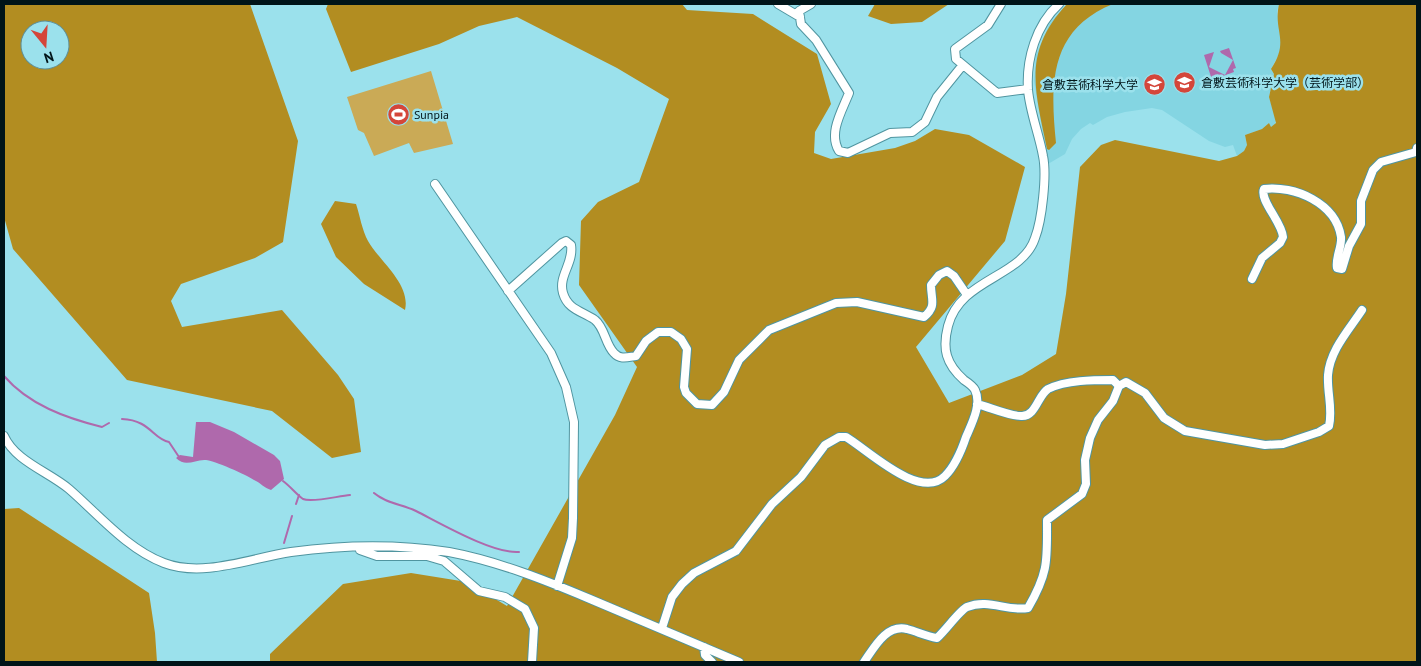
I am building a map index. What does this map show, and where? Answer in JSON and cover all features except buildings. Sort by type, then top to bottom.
[{"type":"street","points":[[778,4],[800,17]]},
{"type":"street","points":[[811,4],[799,11],[801,24],[816,40],[849,93],[834,136],[834,143],[839,151],[848,153],[890,133],[912,132],[925,122],[937,97],[962,66]]},
{"type":"street","points":[[1001,4],[988,26],[955,49],[956,59],[962,66],[997,93],[1028,89]]},
{"type":"street","points":[[662,628],[672,597],[682,584],[694,572],[736,551],[772,504],[801,476],[825,445],[839,437],[846,437],[904,477],[918,482],[930,483],[944,477],[962,447],[978,404],[975,389],[954,371],[946,358],[945,341],[953,309],[967,294],[1028,253],[1035,238],[1045,179],[1043,158],[1028,89],[1031,51],[1046,20],[1059,4]]},
{"type":"street","points":[[1252,279],[1262,258],[1280,243],[1282,237],[1277,220],[1263,196],[1264,189],[1274,188],[1309,197],[1327,209],[1340,234],[1341,243],[1336,264],[1337,268],[1342,269],[1348,246],[1362,224],[1361,201],[1373,170],[1381,162],[1416,152],[1417,148]]},
{"type":"street","points":[[435,184],[551,353],[566,387],[574,422],[574,518],[572,538],[557,586]]},
{"type":"street","points":[[508,291],[562,243],[566,242],[571,245],[573,254],[561,283],[563,294],[569,306],[595,320],[614,354],[621,358],[636,356],[646,340],[658,332],[671,332],[681,339],[687,350],[684,387],[691,400],[703,405],[712,404],[718,399],[739,360],[769,330],[836,303],[857,302],[924,317],[931,311],[934,304],[931,295],[931,285],[939,275],[948,271],[967,294]]},
{"type":"street","points":[[864,662],[882,637],[895,628],[906,629],[924,636],[937,638],[967,607],[991,603],[1016,610],[1028,608],[1039,589],[1046,571],[1047,520],[1082,494],[1086,484],[1085,460],[1090,438],[1098,420],[1113,401],[1119,386],[1126,382],[1145,393],[1164,418],[1185,431],[1245,443],[1283,444],[1320,432],[1330,426],[1332,415],[1328,374],[1332,358],[1340,340],[1362,310]]},
{"type":"street","points":[[978,404],[1022,416],[1030,414],[1046,391],[1054,387],[1097,380],[1113,380],[1119,386]]},
{"type":"street","points":[[4,436],[23,457],[55,477],[134,546],[164,563],[177,567],[208,568],[293,552],[354,548],[417,549],[450,552],[519,572],[557,586],[662,628],[739,662]]},
{"type":"street","points":[[354,548],[377,556],[427,556],[444,561],[479,591],[505,597],[526,609],[534,628],[532,662]]},
{"type":"street","points":[[704,647],[706,655],[712,662]]},
{"type":"shaded area","points":[[4,4],[250,4],[298,141],[283,242],[255,258],[181,284],[171,301],[182,327],[282,310],[338,375],[354,399],[361,452],[332,458],[272,411],[127,380],[13,249],[4,217]]},
{"type":"shaded area","points":[[328,4],[682,4],[687,10],[753,14],[817,54],[831,104],[815,132],[814,153],[831,159],[895,148],[915,141],[935,129],[969,135],[1025,167],[1005,241],[916,347],[949,403],[1022,375],[1056,354],[1066,294],[1080,167],[1101,145],[1115,140],[1219,161],[1237,156],[1244,151],[1247,145],[1245,135],[1262,129],[1269,123],[1271,127],[1276,123],[1269,97],[1274,74],[1271,69],[1277,59],[1280,43],[1279,4],[1417,4],[1417,662],[270,662],[270,654],[343,584],[411,573],[467,582],[507,606],[615,415],[637,367],[579,285],[581,221],[598,202],[639,182],[669,99],[617,68],[517,17],[479,26],[439,44],[351,72],[326,9]]},
{"type":"shaded area","points":[[875,4],[949,4],[922,22],[891,24],[868,16]]},
{"type":"shaded area","name":"倉敷芸術科学大学","points":[[1067,4],[1279,4],[1277,12],[1282,38],[1281,50],[1271,69],[1274,74],[1269,97],[1276,119],[1275,125],[1271,127],[1269,123],[1262,129],[1245,135],[1247,145],[1244,151],[1237,156],[1233,145],[1225,147],[1209,141],[1162,110],[1152,108],[1125,112],[1107,117],[1093,125],[1090,123],[1081,129],[1072,139],[1065,154],[1048,164],[1034,81],[1036,55],[1050,23]]},
{"type":"shaded area","points":[[1067,4],[1113,4],[1092,15],[1076,28],[1065,44],[1058,61],[1053,100],[1056,143],[1049,150],[1047,149],[1036,90],[1038,55],[1043,39]]},
{"type":"shaded area","points":[[1229,48],[1236,68],[1233,69],[1234,72],[1212,80],[1204,55],[1214,52],[1209,67],[1225,75],[1233,60],[1220,51]]},
{"type":"shaded area","name":"Sunpia","points":[[431,71],[453,144],[414,153],[409,143],[374,156],[364,133],[358,130],[347,97]]},
{"type":"shaded area","points":[[335,201],[356,204],[368,241],[399,282],[406,300],[405,310],[364,284],[336,257],[321,224]]},
{"type":"shaded area","points":[[196,422],[210,422],[234,432],[274,455],[280,461],[284,479],[271,490],[245,475],[215,462],[202,460],[187,463],[180,461],[176,458],[180,455],[193,457]]},
{"type":"shaded area","points":[[19,508],[149,593],[157,662],[4,662],[4,509]]},
{"type":"waterway","points":[[4,376],[25,395],[62,415],[102,427],[109,423]]},
{"type":"waterway","points":[[122,419],[131,420],[145,426],[169,442],[179,457]]},
{"type":"waterway","points":[[283,481],[300,497],[307,500],[350,495]]},
{"type":"waterway","points":[[374,493],[389,502],[416,511],[481,543],[495,548],[519,552]]},
{"type":"waterway","points":[[296,504],[299,495]]},
{"type":"waterway","points":[[284,543],[292,516]]},
{"type":"place","name":"倉敷芸術科学大学（芸術学部）","points":[[1185,82]]},
{"type":"place","name":"倉敷芸術科学大学","points":[[1154,84]]},
{"type":"place","name":"Sunpia","points":[[398,114]]}]
